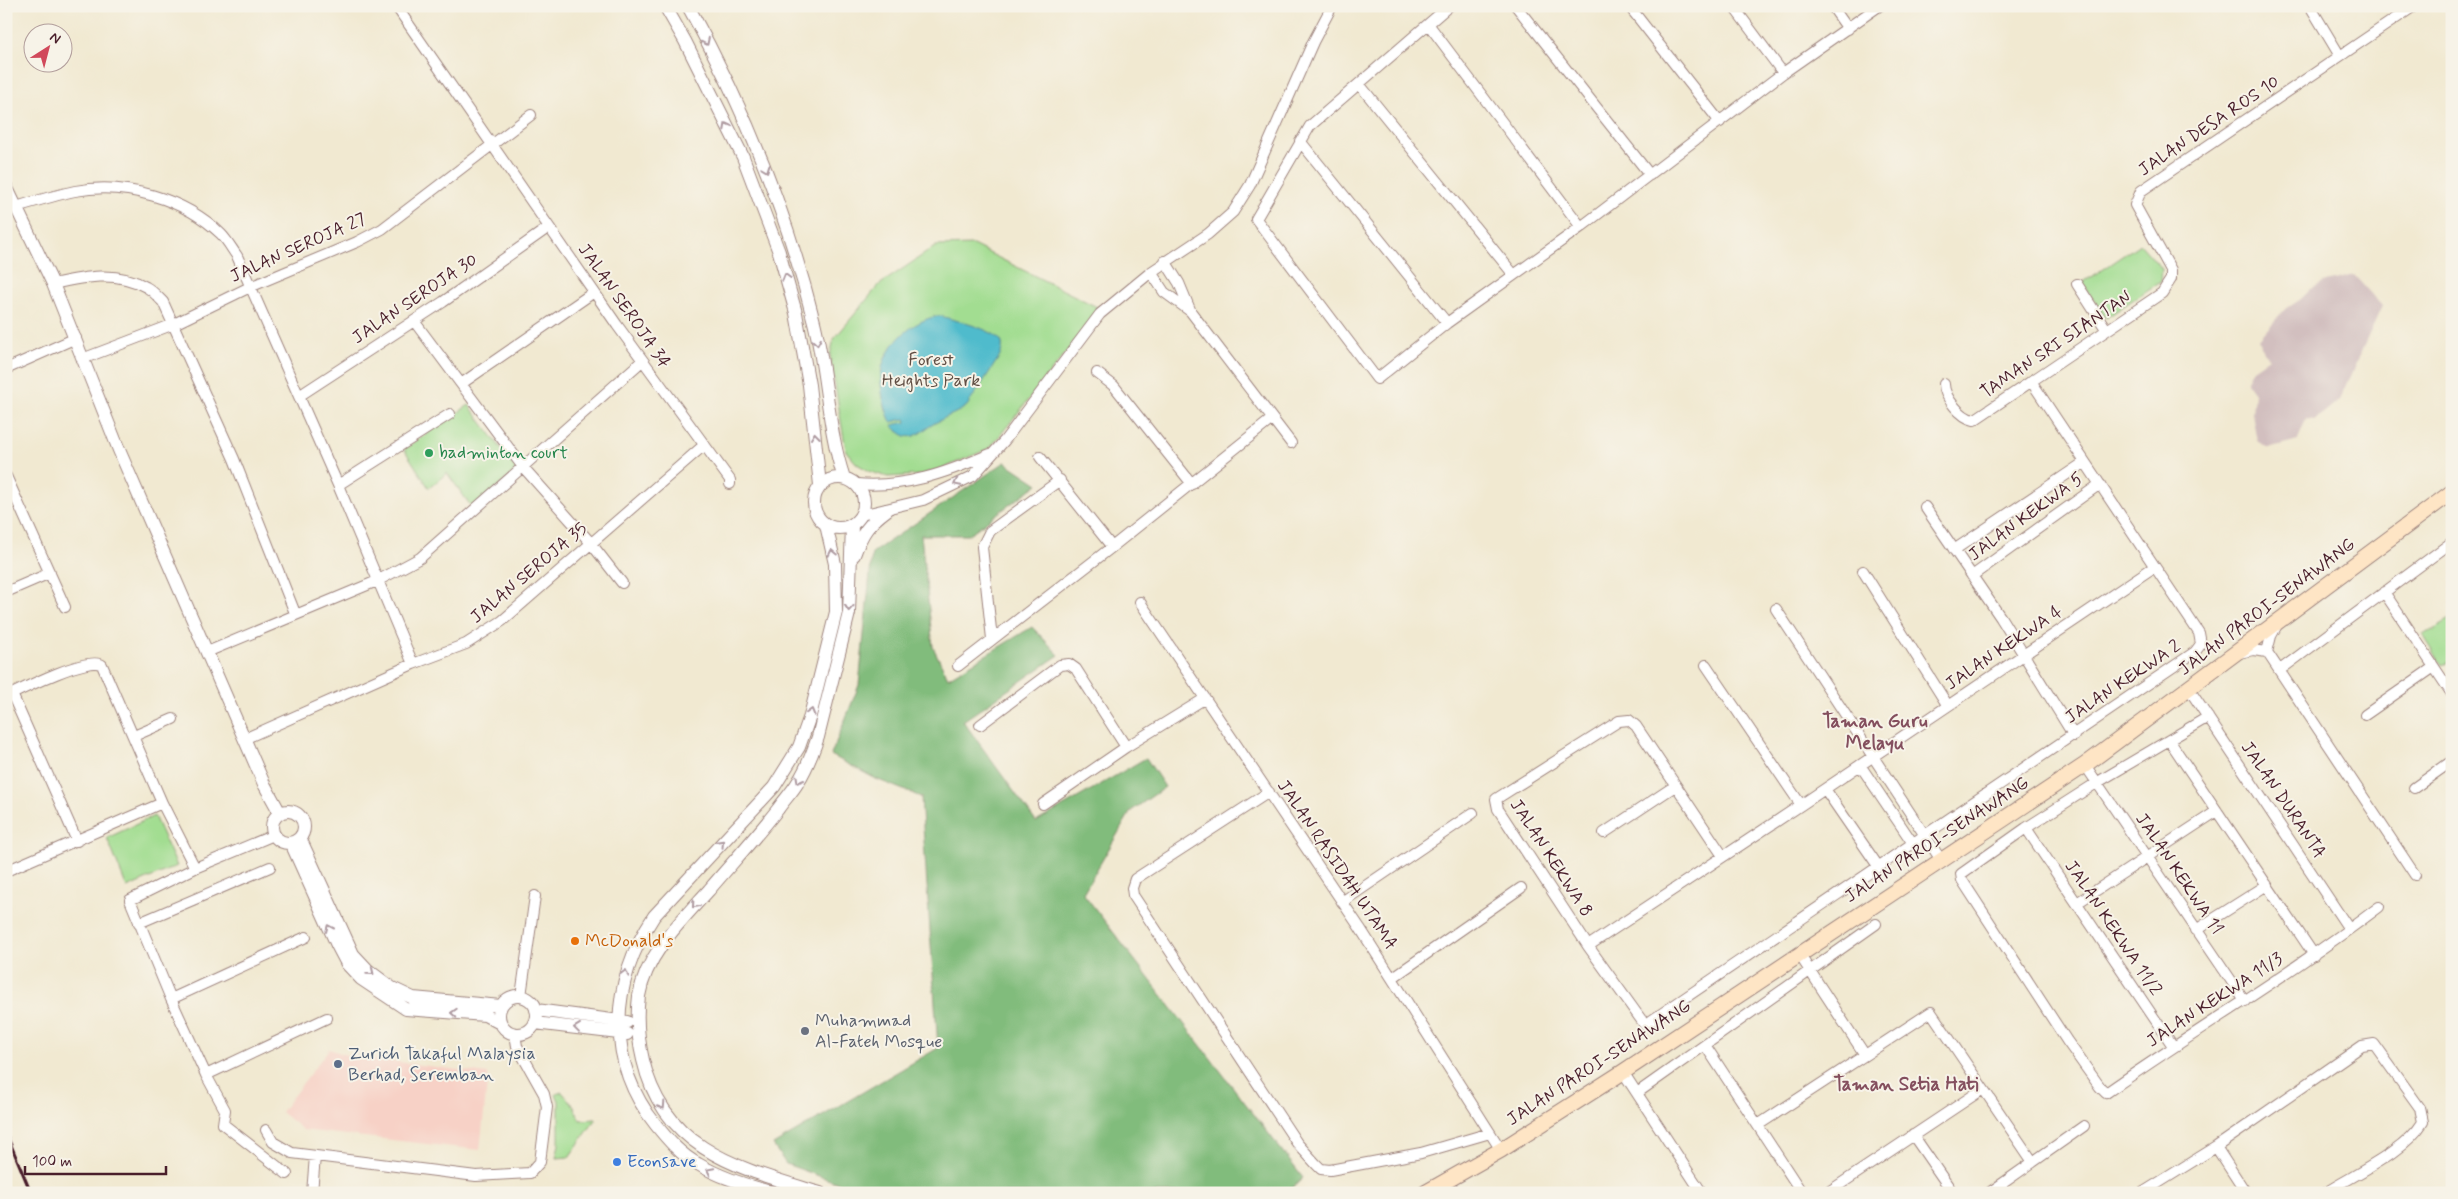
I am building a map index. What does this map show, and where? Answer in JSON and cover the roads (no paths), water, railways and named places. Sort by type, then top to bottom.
[{"type":"main road","name":"JALAN PAROI-SENAWANG","points":[[1426,1193],[1501,1150],[1623,1072],[2085,766],[2452,492]]},
{"type":"street","name":"JALAN SEROJA 34","points":[[396,6],[594,292],[703,446],[730,480],[730,484]]},
{"type":"street","points":[[665,6],[686,41],[743,157],[779,252],[798,322],[809,385],[820,485]]},
{"type":"street","points":[[688,6],[754,141],[780,209],[815,325],[836,455],[844,478]]},
{"type":"street","points":[[861,515],[923,500],[973,476],[1005,440],[1100,314],[1151,272],[1208,234],[1233,212],[1250,186],[1312,42],[1332,6]]},
{"type":"street","points":[[1449,6],[1310,126],[1300,140],[1256,219],[1378,379],[1447,323],[1581,227],[1783,72],[1879,6]]},
{"type":"street","points":[[1516,6],[1650,175]]},
{"type":"street","points":[[1629,6],[1720,122]]},
{"type":"street","points":[[1732,6],[1783,72]]},
{"type":"street","points":[[1832,6],[1848,29]]},
{"type":"street","points":[[2310,6],[2340,56],[2414,6]]},
{"type":"street","points":[[1429,25],[1581,227]]},
{"type":"street","name":"JALAN DESA ROS 10","points":[[2162,293],[2171,279],[2171,270],[2135,205],[2138,196],[2340,56]]},
{"type":"street","points":[[1359,84],[1514,275]]},
{"type":"street","name":"JALAN SEROJA 27","points":[[82,359],[174,324],[250,287],[357,242],[382,229],[531,115]]},
{"type":"street","points":[[1300,140],[1447,323]]},
{"type":"street","points":[[6,186],[53,284],[140,500],[244,739],[272,801],[280,813]]},
{"type":"street","points":[[16,207],[77,190],[120,188],[154,196],[193,214],[222,234],[237,256],[338,485],[413,664]]},
{"type":"street","name":"JALAN SEROJA 30","points":[[299,396],[414,321],[549,227]]},
{"type":"street","points":[[1166,261],[1179,282],[1191,312],[1291,442]]},
{"type":"street","points":[[1151,272],[1164,292],[1191,312]]},
{"type":"street","points":[[53,284],[92,276],[122,278],[146,287],[163,302],[234,459],[295,613]]},
{"type":"street","points":[[2077,284],[2106,329]]},
{"type":"street","points":[[461,384],[594,292]]},
{"type":"street","name":"TAMAN SRI SIANTAN","points":[[1944,384],[1944,390],[1967,419],[1974,420],[2106,329],[2162,293]]},
{"type":"street","points":[[414,321],[523,467],[590,542],[622,583]]},
{"type":"street","points":[[6,369],[76,338]]},
{"type":"street","points":[[207,652],[295,613],[377,581],[420,558],[642,360]]},
{"type":"street","points":[[1097,373],[1114,386],[1192,484]]},
{"type":"street","name":"JALAN KEKWA 2","points":[[1645,1025],[1912,842],[2074,736],[2196,652],[2201,644],[2199,633],[2032,381]]},
{"type":"street","points":[[338,485],[450,414]]},
{"type":"street","points":[[958,666],[1112,547],[1272,419]]},
{"type":"street","name":"JALAN SEROJA 35","points":[[244,739],[413,664],[466,644],[502,621],[590,542],[703,446]]},
{"type":"street","points":[[856,484],[864,502],[861,515],[852,525],[839,528],[826,525],[816,516],[814,496],[820,485],[832,478],[844,478],[856,484],[881,486],[917,481],[946,473],[994,452]]},
{"type":"street","points":[[1040,457],[1112,547]]},
{"type":"street","points":[[1954,550],[2085,462]]},
{"type":"street","points":[[6,476],[65,607]]},
{"type":"street","points":[[992,639],[982,547],[985,538],[990,531],[1060,480]]},
{"type":"street","name":"JALAN KEKWA 5","points":[[1972,576],[2100,484]]},
{"type":"street","points":[[1925,507],[1972,576],[2074,736]]},
{"type":"street","points":[[850,572],[863,532],[873,520],[887,510]]},
{"type":"street","points":[[773,1193],[725,1178],[696,1164],[670,1143],[643,1108],[625,1065],[620,1027],[622,984],[629,961],[645,929],[671,896],[774,787],[799,747],[815,699],[836,612],[835,564],[826,525]]},
{"type":"street","points":[[820,1193],[747,1170],[724,1161],[701,1147],[661,1107],[646,1075],[637,1029],[639,995],[652,963],[665,939],[759,833],[798,783],[811,756],[818,737],[849,613],[852,525]]},
{"type":"street","points":[[2280,670],[2452,542]]},
{"type":"street","name":"JALAN KEKWA 4","points":[[1588,946],[2154,567]]},
{"type":"street","points":[[1863,571],[1948,706]]},
{"type":"street","points":[[6,592],[50,573]]},
{"type":"street","points":[[2384,592],[2452,694]]},
{"type":"street","name":"JALAN RASIDAH UTAMA","points":[[1140,602],[1342,902],[1501,1150]]},
{"type":"street","points":[[1776,609],[1941,860]]},
{"type":"street","points":[[2278,623],[2271,636],[2268,652],[2415,875]]},
{"type":"street","points":[[2238,653],[2253,650],[2268,652]]},
{"type":"street","points":[[77,841],[9,696],[55,675],[92,662],[99,662],[104,668],[162,803],[195,868]]},
{"type":"street","points":[[980,725],[1060,665],[1068,664],[1076,669],[1126,747]]},
{"type":"street","points":[[1706,665],[1801,805]]},
{"type":"street","points":[[2366,715],[2434,667]]},
{"type":"street","name":"JALAN DURANTA","points":[[2189,689],[2349,929]]},
{"type":"street","points":[[1043,804],[1126,747],[1204,699]]},
{"type":"street","points":[[2026,828],[2208,716]]},
{"type":"street","points":[[134,736],[172,719]]},
{"type":"street","name":"JALAN KEKWA 8","points":[[1645,1025],[1588,946],[1498,809],[1496,800],[1619,721],[1629,720],[1636,726],[1723,856]]},
{"type":"street","points":[[2169,740],[2314,955]]},
{"type":"street","points":[[2414,788],[2452,761]]},
{"type":"street","points":[[1860,765],[1912,842]]},
{"type":"street","name":"JALAN KEKWA 11","points":[[2085,766],[2098,782],[2245,1001]]},
{"type":"street","points":[[1604,833],[1675,786]]},
{"type":"street","points":[[1825,789],[1878,866]]},
{"type":"street","points":[[1269,792],[1135,879],[1133,895],[1297,1143],[1321,1169],[1330,1170],[1421,1153],[1490,1134]]},
{"type":"street","points":[[6,871],[162,803]]},
{"type":"street","points":[[290,811],[299,815],[304,828],[296,840],[281,842],[274,835],[272,825],[280,813],[290,811]]},
{"type":"street","points":[[2077,903],[2217,811]]},
{"type":"street","points":[[1342,902],[1473,813]]},
{"type":"street","name":"JALAN KEKWA 11/3","points":[[2026,828],[1964,870],[1961,874],[1962,880],[2067,1041],[2106,1093],[2173,1046],[2314,955],[2379,907]]},
{"type":"street","name":"JALAN KEKWA 11/2","points":[[2026,828],[2173,1046]]},
{"type":"street","points":[[274,835],[195,868],[130,900],[206,1075],[225,1110],[223,1124],[287,1174]]},
{"type":"street","points":[[296,840],[353,954],[368,970],[392,988],[413,998],[501,1006]]},
{"type":"street","points":[[296,840],[337,945],[347,964],[361,979],[406,1008],[485,1015],[500,1022]]},
{"type":"street","points":[[139,923],[270,867]]},
{"type":"street","points":[[2196,930],[2266,885]]},
{"type":"street","points":[[1392,978],[1521,888]]},
{"type":"street","points":[[521,996],[535,896]]},
{"type":"street","points":[[1637,1093],[1876,924]]},
{"type":"street","points":[[172,999],[306,937]]},
{"type":"street","points":[[1799,954],[1865,1055]]},
{"type":"street","points":[[521,996],[531,1001],[536,1017],[527,1032],[515,1034],[504,1028],[500,1022],[499,1011],[501,1006],[510,998],[521,996]]},
{"type":"street","points":[[1758,1125],[1931,1012],[2032,1162]]},
{"type":"street","points":[[536,1017],[637,1029]]},
{"type":"street","points":[[206,1075],[327,1018]]},
{"type":"street","points":[[266,1130],[273,1142],[292,1153],[476,1176],[524,1174],[534,1171],[540,1162],[547,1107],[544,1094],[517,1046],[515,1034]]},
{"type":"street","points":[[2142,1193],[2154,1190],[2362,1046],[2374,1044],[2420,1108],[2423,1122],[2416,1133],[2397,1147],[2325,1193]]},
{"type":"street","points":[[1705,1045],[1802,1193]]},
{"type":"street","points":[[1623,1072],[1702,1193]]},
{"type":"street","points":[[1827,1193],[1983,1088]]},
{"type":"street","points":[[1989,1193],[2084,1126]]},
{"type":"street","points":[[1914,1135],[1953,1193]]},
{"type":"street","points":[[2216,1147],[2246,1193]]},
{"type":"street","points":[[312,1193],[316,1156]]},
{"type":"water","points":[[940,316],[990,333],[1001,341],[1002,351],[967,406],[921,433],[910,437],[905,436],[892,425],[906,422],[905,419],[891,422],[886,408],[881,384],[884,361],[893,345],[907,331],[923,321]]},
{"type":"railway","points":[[6,1133],[31,1193]]},
{"type":"place","name":"badminton court","points":[[429,453]]},
{"type":"place","name":"McDonald's","points":[[575,941]]},
{"type":"place","name":"Muhammad Al-Fateh Mosque","points":[[805,1031]]},
{"type":"place","name":"Zurich Takaful Malaysia Berhad, Seremban","points":[[338,1064]]},
{"type":"place","name":"Econsave","points":[[617,1162]]},
{"type":"district","name":"Taman Guru Melayu","points":[[1875,732]]},
{"type":"district","name":"Taman Setia Hati","points":[[1906,1084]]},
{"type":"park label","name":"Forest Heights Park","points":[[931,370]]}]
